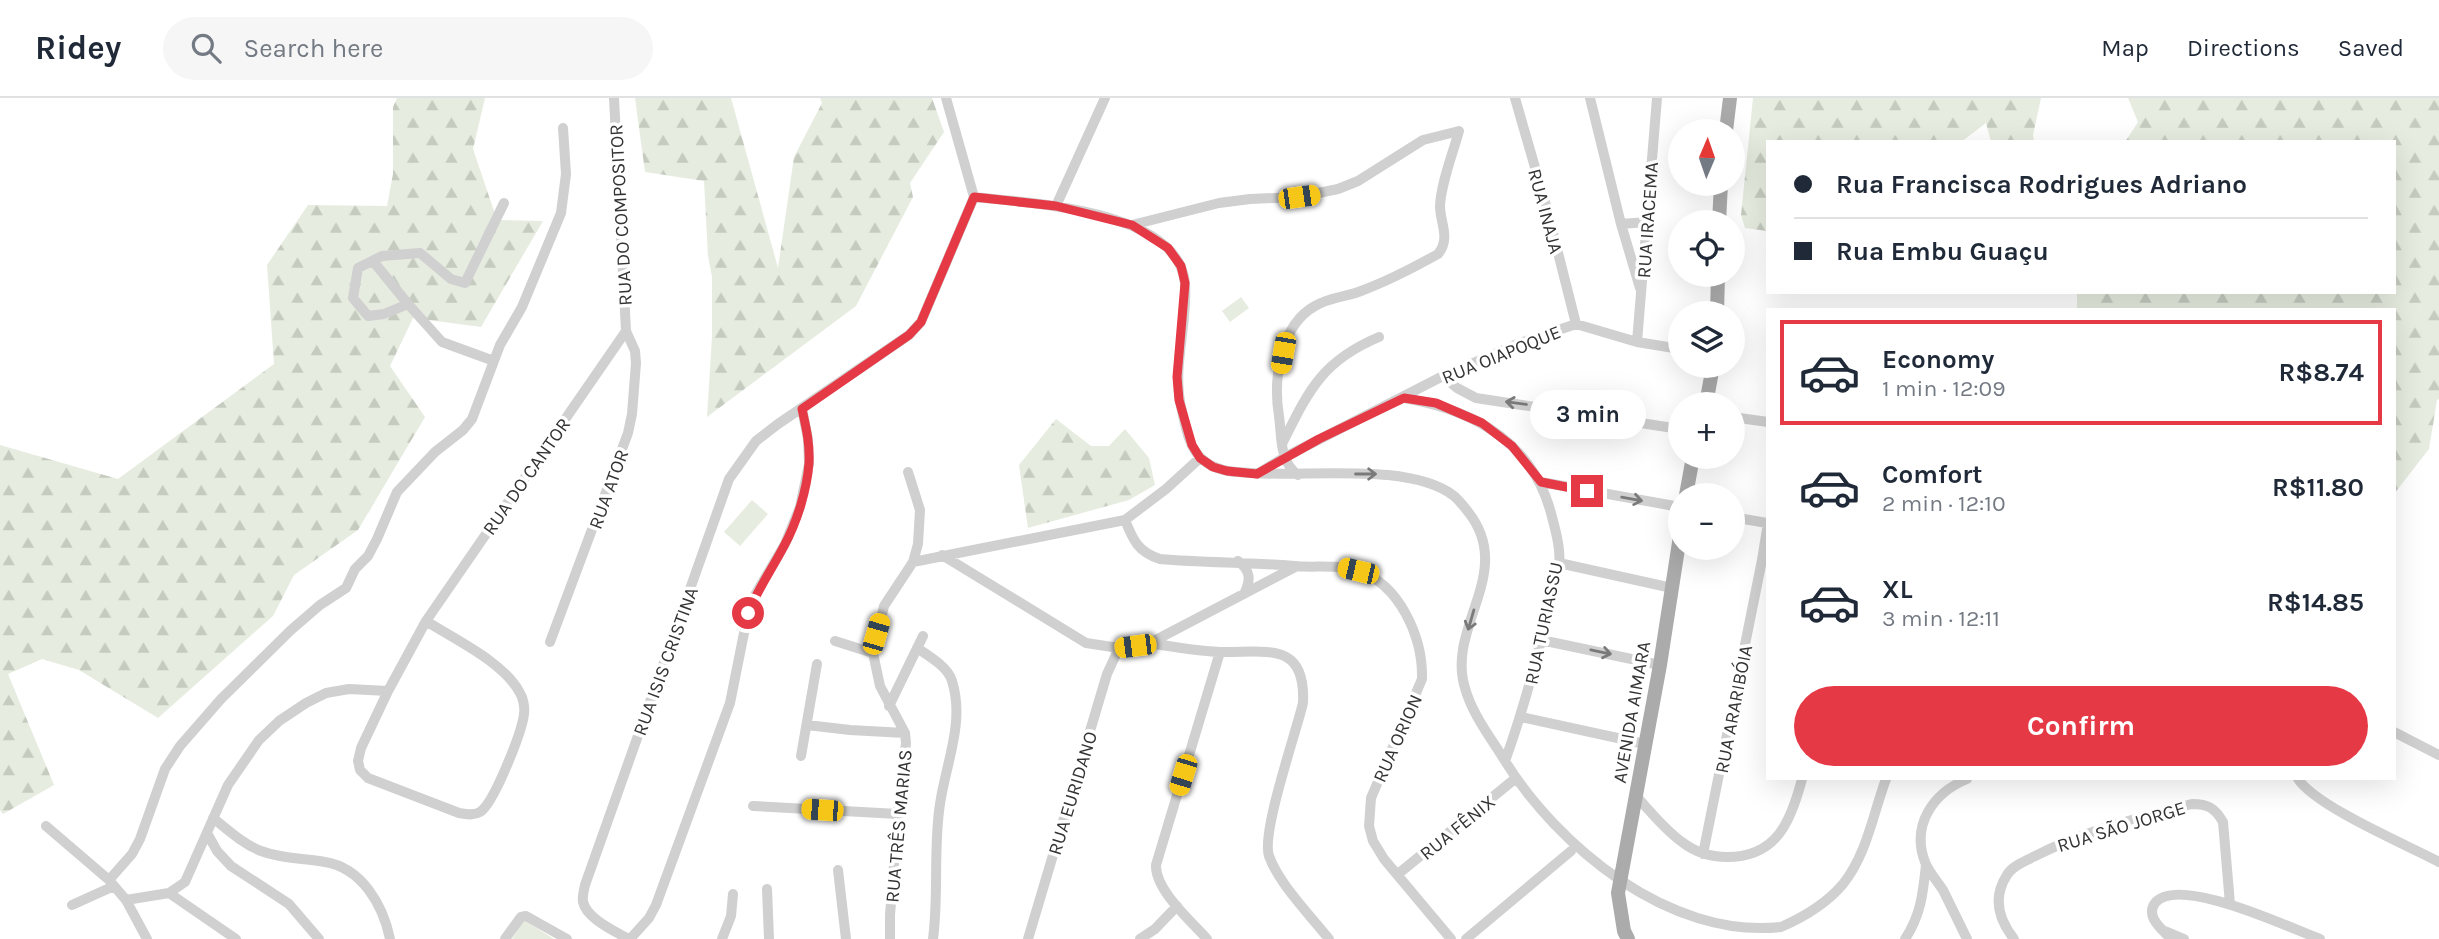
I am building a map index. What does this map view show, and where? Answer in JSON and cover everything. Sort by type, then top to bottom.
[{"type":"main road","points":[[1727,119],[1730,98]]},
{"type":"main road","name":"AVENIDA AIMARA","points":[[1628,939],[1624,931],[1623,897],[1636,796],[1676,560]]},
{"type":"street","name":"RUA DO COMPOSITOR","points":[[614,98],[626,331]]},
{"type":"street","points":[[604,939],[612,930],[629,939],[649,918],[656,905],[730,703],[748,613],[755,595],[785,544],[800,506],[809,464],[808,439],[802,409],[909,335],[921,322],[974,197],[946,98]]},
{"type":"street","points":[[1056,206],[1105,98]]},
{"type":"street","name":"RUA INAJA","points":[[1515,98],[1576,324]]},
{"type":"street","points":[[1590,98],[1621,224],[1642,295]]},
{"type":"street","name":"RUA IRACEMA","points":[[1637,342],[1657,98]]},
{"type":"street","points":[[72,905],[111,883],[132,854],[165,769],[180,746],[220,699],[291,631],[320,605],[346,588],[355,569],[368,556],[397,492],[435,452],[463,430],[472,419],[500,345],[522,307],[561,213],[566,174],[563,128]]},
{"type":"street","points":[[1132,225],[1219,203],[1299,197],[1338,189],[1358,181],[1423,140],[1459,131],[1440,205],[1444,240],[1438,254],[1376,285],[1315,305],[1300,315],[1286,337],[1277,387],[1277,405],[1283,458],[1298,475]]},
{"type":"street","points":[[974,197],[1056,206],[1132,225],[1168,248],[1181,266],[1185,283],[1177,377],[1179,400],[1192,445],[1200,458],[1213,467],[1257,474],[1383,474],[1433,485],[1455,496],[1472,518],[1485,547],[1486,564],[1462,655],[1464,686],[1471,705],[1516,778],[1570,851],[1623,897]]},
{"type":"street","points":[[408,304],[384,314],[368,316],[353,298],[358,268],[382,256],[420,253],[451,279],[465,283],[504,203]]},
{"type":"street","points":[[1621,224],[1647,222]]},
{"type":"street","points":[[373,261],[442,342],[494,361]]},
{"type":"street","name":"RUA OIAPOQUE","points":[[1257,474],[1443,376],[1517,344],[1576,324],[1637,342],[1668,347]]},
{"type":"street","name":"RUA DO CANTOR","points":[[426,621],[500,669],[515,684],[522,696],[524,712],[519,733],[491,800],[482,811],[473,815],[459,813],[368,778],[360,770],[358,761],[361,748],[387,691],[426,621],[626,331]]},
{"type":"street","name":"RUA ATOR","points":[[550,642],[628,433],[636,363],[635,351],[626,331]]},
{"type":"street","points":[[1283,442],[1311,387],[1344,356],[1361,344],[1379,337]]},
{"type":"street","points":[[1443,376],[1457,388],[1476,398],[1668,427]]},
{"type":"street","name":"RUA TURIASSU","points":[[1404,398],[1436,403],[1472,417],[1512,446],[1541,482],[1557,536],[1559,563],[1521,717],[1506,761]]},
{"type":"street","points":[[1472,417],[1476,398]]},
{"type":"street","name":"RUA ISIS CRISTINA","points":[[612,930],[584,905],[582,899],[585,885],[729,479],[756,441],[802,409]]},
{"type":"street","points":[[1745,419],[1766,422]]},
{"type":"street","points":[[908,472],[920,510],[918,544],[913,562],[1125,520],[1166,489],[1200,458]]},
{"type":"street","points":[[1541,482],[1668,505]]},
{"type":"street","points":[[1745,519],[1766,523]]},
{"type":"street","name":"RUA ORION","points":[[1125,520],[1135,544],[1146,554],[1160,559],[1341,567],[1371,576],[1387,587],[1404,612],[1419,645],[1423,662],[1422,678],[1371,798],[1368,826],[1384,859],[1451,939]]},
{"type":"street","name":"RUA ARARIBÓIA","points":[[1703,854],[1763,579],[1766,537]]},
{"type":"street","points":[[942,555],[1086,643],[1119,648],[1150,643],[1220,652],[1257,650],[1275,652],[1291,660],[1299,669],[1304,684],[1303,703],[1270,825],[1268,854],[1287,886],[1329,939]]},
{"type":"street","points":[[1238,561],[1249,573],[1244,594]]},
{"type":"street","name":"RUA TRÊS MARIAS","points":[[890,939],[898,814],[906,743],[905,733],[880,686],[873,653],[884,606],[913,562]]},
{"type":"street","points":[[1559,563],[1672,588]]},
{"type":"street","points":[[1150,643],[1297,566]]},
{"type":"street","points":[[889,706],[923,636]]},
{"type":"street","points":[[1541,640],[1660,665]]},
{"type":"street","points":[[835,641],[873,653]]},
{"type":"street","points":[[917,648],[935,660],[952,677],[957,708],[951,756],[940,804],[933,939]]},
{"type":"street","name":"RUA EURIDANO","points":[[1028,939],[1107,674],[1119,648]]},
{"type":"street","points":[[1207,939],[1177,906],[1156,874],[1156,865],[1220,652]]},
{"type":"street","points":[[801,756],[817,664]]},
{"type":"street","points":[[127,900],[169,893],[179,887],[190,874],[228,785],[243,760],[279,721],[306,702],[326,693],[349,689],[387,691]]},
{"type":"street","points":[[1521,717],[1645,744]]},
{"type":"street","points":[[807,724],[905,733]]},
{"type":"street","points":[[2396,733],[2439,755]]},
{"type":"street","name":"RUA FÊNIX","points":[[1398,874],[1516,778]]},
{"type":"street","points":[[1636,796],[1682,843],[1713,857],[1732,857],[1751,854],[1765,848],[1779,834],[1788,820],[1802,780]]},
{"type":"street","points":[[1726,937],[1740,938],[1767,933],[1797,920],[1841,886],[1856,866],[1886,780]]},
{"type":"street","points":[[1964,780],[1952,785],[1937,797],[1927,812],[1922,853],[1967,939]]},
{"type":"street","points":[[2299,780],[2313,795],[2439,862]]},
{"type":"street","name":"RUA SÃO JORGE","points":[[2014,939],[2002,923],[1999,892],[2007,874],[2015,866],[2066,840],[2192,804],[2207,804],[2218,812],[2223,822],[2230,904]]},
{"type":"street","points":[[753,806],[898,814]]},
{"type":"street","points":[[213,818],[238,839],[259,850],[277,856],[324,861],[348,871],[360,880],[380,907],[390,939]]},
{"type":"street","points":[[46,826],[127,900],[147,939]]},
{"type":"street","points":[[207,833],[224,859],[289,904],[319,939]]},
{"type":"street","points":[[1466,939],[1570,851]]},
{"type":"street","points":[[1905,939],[1917,921],[1921,908],[1926,865]]},
{"type":"street","points":[[838,870],[846,939]]},
{"type":"street","points":[[767,889],[769,939]]},
{"type":"street","points":[[1921,908],[1942,890]]},
{"type":"street","points":[[169,893],[236,939]]},
{"type":"street","points":[[722,939],[731,916],[733,894]]},
{"type":"street","points":[[2171,939],[2153,919],[2152,908],[2157,900],[2167,895],[2206,898],[2230,904],[2320,939]]},
{"type":"street","points":[[1140,939],[1177,906]]},
{"type":"street","points":[[505,939],[520,917],[526,916],[566,939]]},
{"type":"street","points":[[2162,929],[2184,939]]},
{"type":"green space","points":[[397,98],[485,98],[473,149],[497,220],[543,221],[481,327],[413,318],[390,366],[425,417],[358,530],[294,575],[273,616],[158,718],[79,670],[42,659],[8,674],[54,785],[3,814],[0,810],[0,445],[118,479],[274,364],[267,265],[308,205],[387,206],[393,174],[393,107]]},
{"type":"green space","points":[[635,98],[731,98],[778,268],[794,157],[822,103],[820,98],[932,98],[944,132],[910,183],[913,197],[856,306],[707,417],[712,337],[712,277],[708,256],[704,181],[645,172]]},
{"type":"green space","points":[[1753,98],[2041,98],[2034,140],[1990,140],[1986,123],[1964,140],[1766,140],[1766,231],[1745,228],[1745,210],[1742,210]]},
{"type":"green space","points":[[2128,98],[2439,98],[2439,399],[2429,449],[2396,491],[2396,308],[2077,308],[2077,294],[2396,294],[2396,140],[2126,140],[2138,122]]},
{"type":"green space","points":[[1241,297],[1249,308],[1230,322],[1222,311]]},
{"type":"green space","points":[[1056,419],[1091,446],[1109,446],[1125,429],[1149,458],[1155,485],[1129,500],[1028,528],[1019,465]]},
{"type":"green space","points":[[752,500],[768,514],[740,546],[724,532]]},
{"type":"green space","points":[[524,920],[554,939],[512,939]]},
{"type":"route","points":[[748,613],[755,595],[785,544],[800,506],[809,464],[808,439],[802,409],[909,335],[921,322],[974,197],[1056,206],[1132,225],[1168,248],[1181,266],[1185,283],[1177,377],[1179,400],[1192,445],[1200,458],[1213,467],[1257,474],[1319,439],[1404,398],[1436,403],[1472,417],[1512,446],[1541,482],[1587,491]]}]
